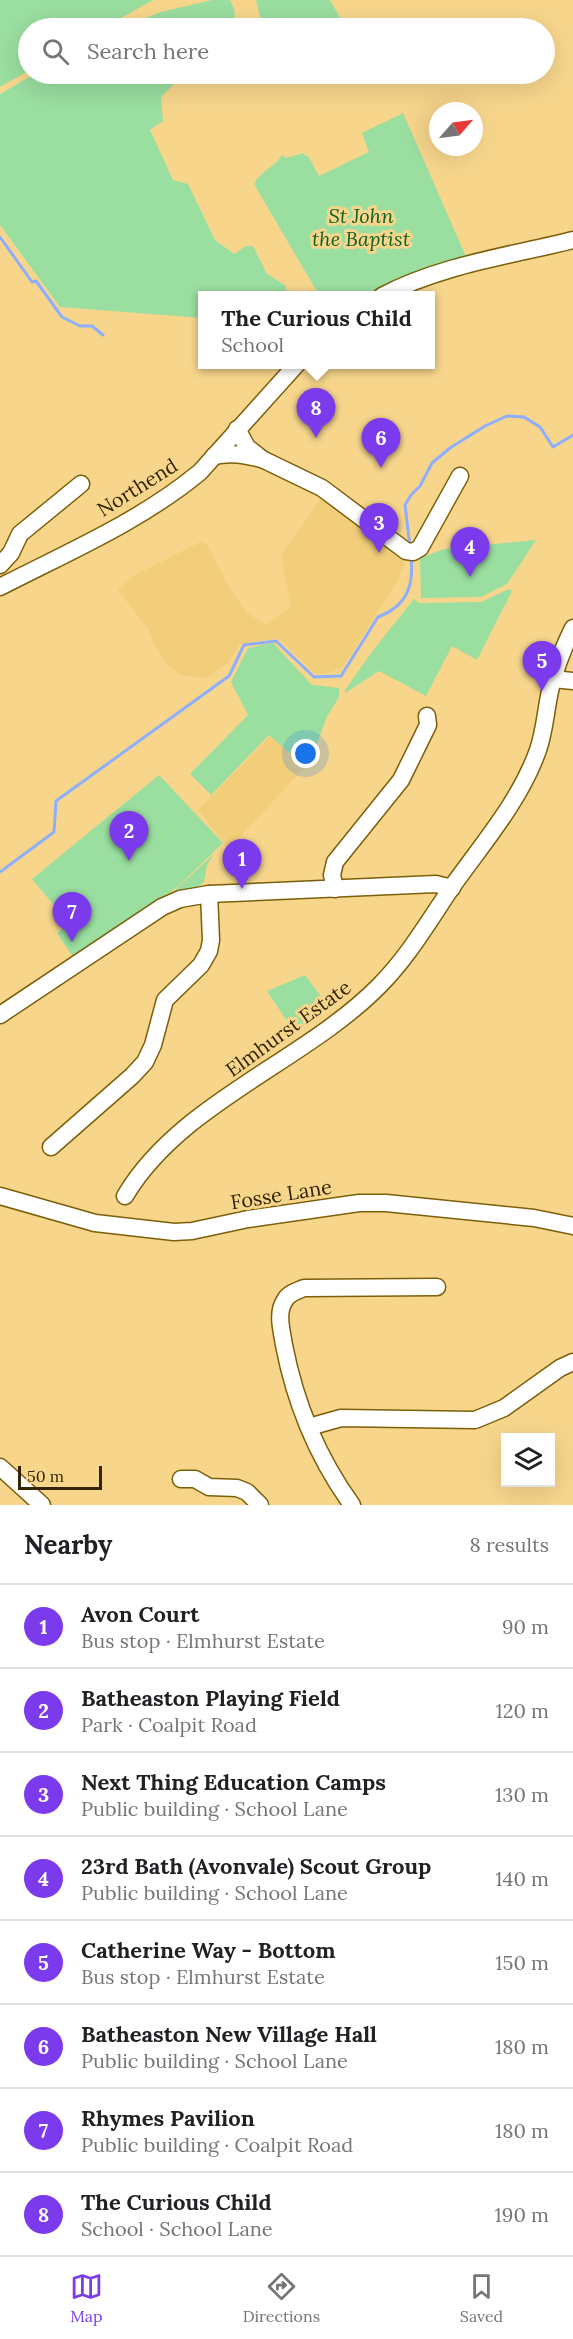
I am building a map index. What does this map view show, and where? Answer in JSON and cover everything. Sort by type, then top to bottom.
[{"type":"street","points":[[391,291],[406,283],[466,265],[573,240]]},
{"type":"street","name":"Northend","points":[[0,587],[144,512],[183,486],[214,456],[292,369]]},
{"type":"street","points":[[237,429],[248,447],[262,459]]},
{"type":"street","points":[[214,456],[226,453],[262,459],[322,488],[410,551],[420,548],[460,476]]},
{"type":"street","points":[[0,564],[11,553],[20,534],[81,484]]},
{"type":"street","name":"Elmhurst Estate","points":[[132,1192],[152,1160],[189,1125],[344,1016],[377,988],[409,952],[528,775],[539,748],[553,679],[573,628]]},
{"type":"street","points":[[553,679],[573,681]]},
{"type":"street","points":[[335,889],[332,875],[335,862],[401,780],[429,725],[427,716]]},
{"type":"street","points":[[0,1015],[162,907],[180,898],[209,894],[436,884],[452,888]]},
{"type":"street","points":[[51,1146],[145,1062],[153,1045],[165,1000],[201,965],[209,951],[211,940],[209,894]]},
{"type":"street","name":"Fosse Lane","points":[[0,1196],[95,1223],[174,1232],[192,1231],[248,1219],[358,1203],[386,1203],[534,1218],[573,1227]]},
{"type":"street","points":[[352,1505],[337,1484],[309,1427],[290,1373],[280,1323],[284,1301],[292,1293],[304,1288],[437,1287]]},
{"type":"street","points":[[309,1427],[341,1418],[475,1420],[504,1408],[560,1368],[573,1362]]},
{"type":"street","points":[[0,1467],[35,1503]]},
{"type":"street","points":[[191,1475],[209,1487],[237,1488],[247,1492],[260,1505]]},
{"type":"shaded area","points":[[325,493],[405,553],[404,565],[398,580],[343,667],[329,673],[315,674],[278,638],[240,644],[229,662],[207,678],[183,676],[169,667],[156,648],[148,629],[118,590],[133,576],[202,541],[208,546],[229,587],[247,613],[267,625],[291,607],[281,555]]},
{"type":"shaded area","points":[[271,735],[304,768],[229,849],[198,810]]},
{"type":"green space","points":[[0,0],[153,0],[121,18],[18,18],[18,77],[0,87]]},
{"type":"green space","points":[[212,0],[230,0],[235,14],[234,18],[146,18]]},
{"type":"green space","points":[[256,0],[330,0],[340,18],[260,18]]},
{"type":"green space","points":[[18,84],[174,84],[161,97],[163,121],[150,130],[173,180],[188,184],[215,240],[234,254],[246,246],[253,246],[267,274],[286,286],[287,291],[198,291],[198,318],[60,307],[0,225],[0,94]]},
{"type":"green space","name":"St John the Baptist","points":[[403,113],[467,259],[407,276],[377,291],[317,291],[254,184],[282,155],[286,158],[304,153],[319,176],[369,152],[362,133]]},
{"type":"green space","points":[[536,540],[507,584],[481,597],[421,598],[420,558],[444,549]]},
{"type":"green space","points":[[509,589],[512,591],[477,660],[452,646],[426,696],[379,671],[345,693],[374,649],[414,599],[419,603],[481,602]]},
{"type":"green space","points":[[273,643],[312,685],[339,688],[339,697],[327,717],[316,746],[300,762],[269,735],[211,795],[190,774],[248,715],[231,682],[248,648]]},
{"type":"green space","points":[[159,775],[223,843],[176,888],[75,960],[57,933],[70,924],[32,879]]},
{"type":"green space","points":[[215,853],[207,865],[204,882],[197,888],[180,894],[176,889]]},
{"type":"green space","points":[[305,975],[325,1002],[314,1012],[308,1025],[291,1027],[267,991]]},
{"type":"waterway","points":[[0,237],[32,282],[36,281],[62,317],[80,326],[92,326],[103,335]]},
{"type":"waterway","points":[[410,547],[405,505],[420,486],[432,463],[450,448],[485,426],[507,416],[524,417],[540,427],[553,447],[573,435]]},
{"type":"waterway","points":[[0,872],[54,832],[56,801],[229,676],[244,645],[276,641],[314,677],[341,676],[378,617],[402,601],[410,586],[411,557]]},
{"type":"place","name":"The Curious Child","points":[[316,438]]},
{"type":"place","name":"Batheaston New Village Hall","points":[[381,468]]},
{"type":"place","name":"Next Thing Education Camps","points":[[379,553]]},
{"type":"place","name":"23rd Bath (Avonvale) Scout Group","points":[[470,577]]},
{"type":"place","name":"Catherine Way - Bottom","points":[[542,691]]},
{"type":"place","name":"Batheaston Playing Field","points":[[129,861]]},
{"type":"place","name":"Avon Court","points":[[242,889]]},
{"type":"place","name":"Rhymes Pavilion","points":[[72,942]]}]
